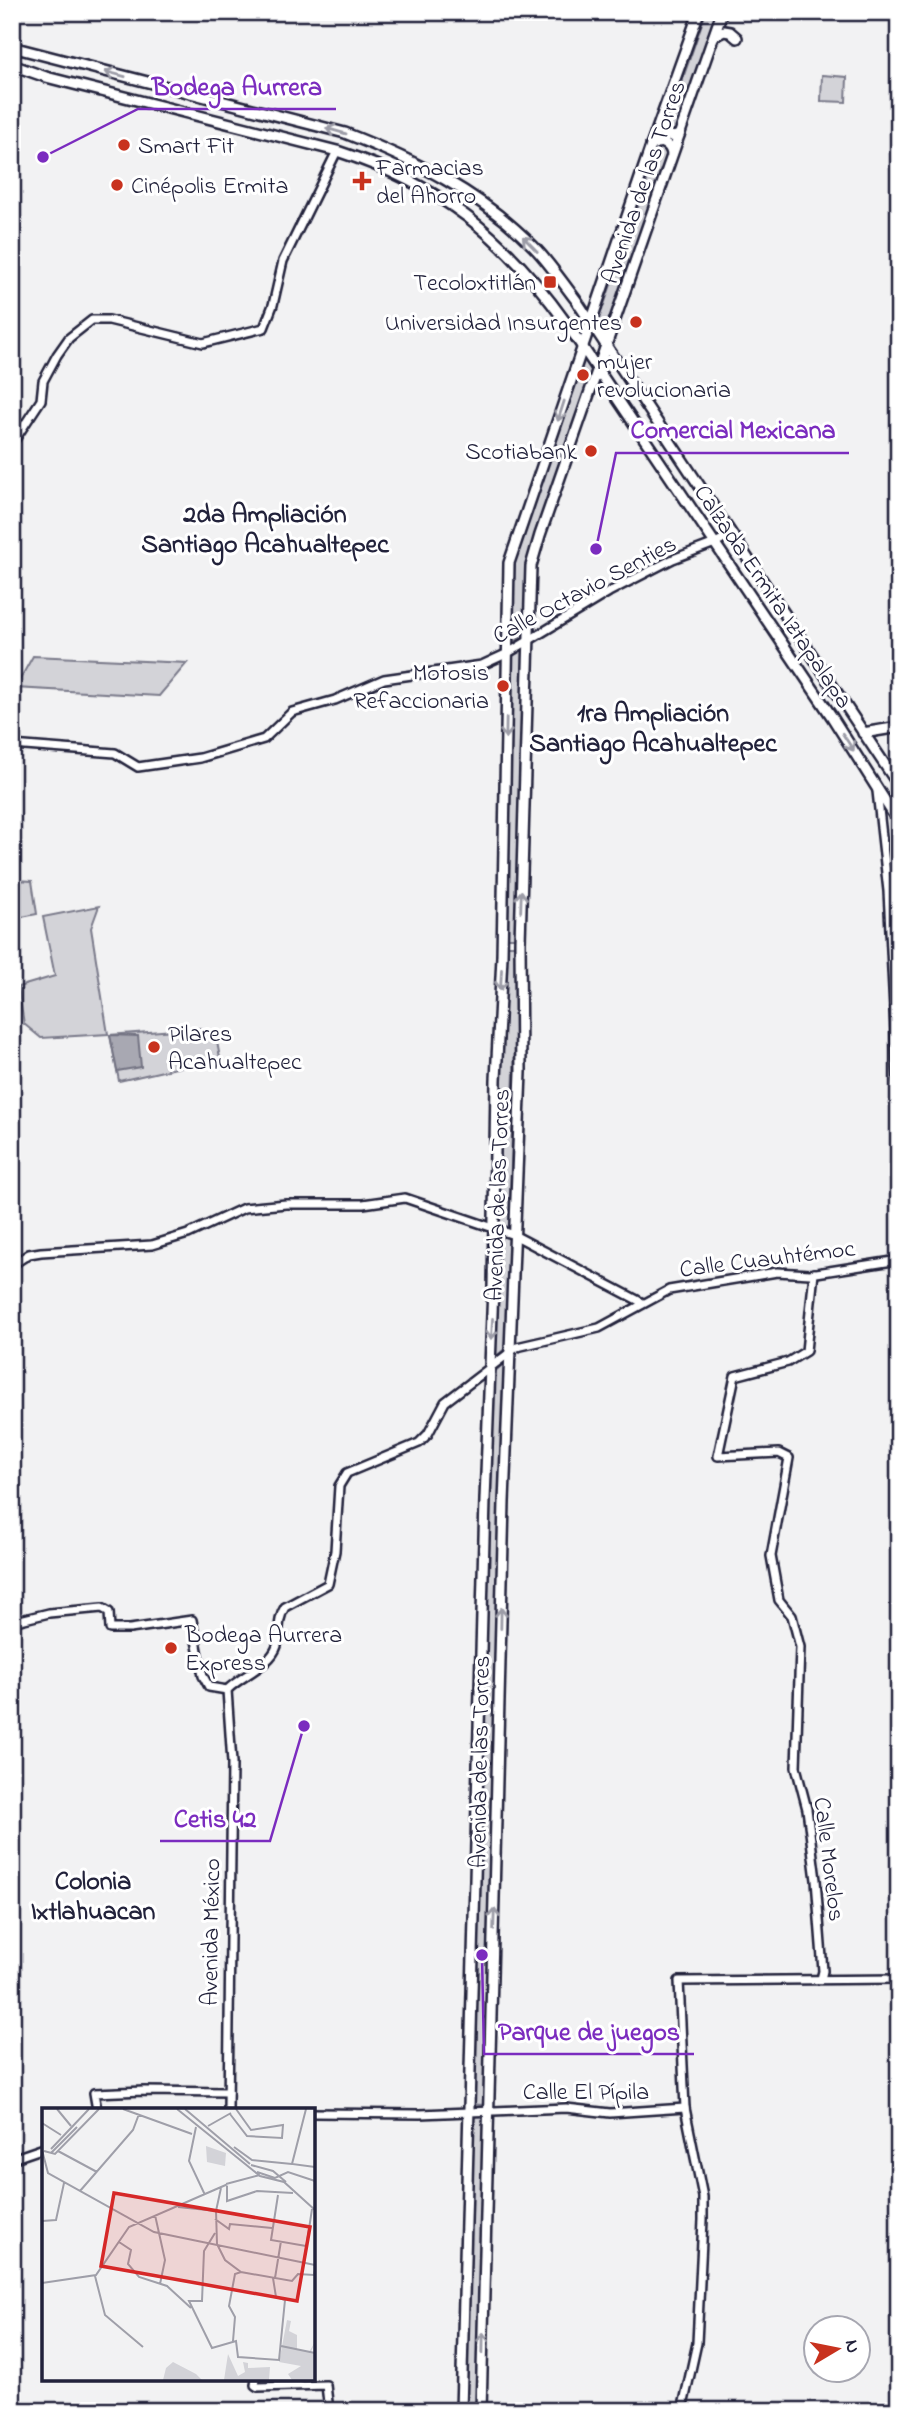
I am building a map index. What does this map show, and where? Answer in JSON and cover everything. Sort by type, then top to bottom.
[{"type":"main road","name":"Avenida de las Torres","points":[[461,2411],[467,2112],[502,942],[508,579],[513,546],[699,12]]},
{"type":"main road","name":"Avenida de las Torres","points":[[481,2411],[505,1467],[521,1072],[520,942],[530,580],[534,553],[722,12]]},
{"type":"main road","points":[[714,36],[721,31],[727,31],[737,38]]},
{"type":"main road","name":"Calzada Ermita Iztapalapa","points":[[12,47],[337,131],[389,150],[433,172],[478,200],[518,232],[550,266],[592,324],[899,786]]},
{"type":"main road","name":"Calzada Ermita Iztapalapa","points":[[12,65],[89,89],[337,151],[382,166],[424,187],[466,215],[511,254],[548,298],[820,699],[899,824]]},
{"type":"main road","points":[[660,120],[665,134],[679,135]]},
{"type":"main road","points":[[651,146],[659,142],[665,143],[672,156]]},
{"type":"main road","points":[[382,166],[389,150]]},
{"type":"main road","points":[[424,187],[433,172]]},
{"type":"main road","points":[[820,699],[835,690]]},
{"type":"main road","points":[[863,733],[899,727]]},
{"type":"main road","points":[[502,942],[520,942]]},
{"type":"street","points":[[12,444],[41,400],[43,382],[57,355],[69,338],[92,320],[109,320],[203,343],[264,328],[273,305],[283,261],[337,151]]},
{"type":"street","name":"Calle Octavio Senties","points":[[12,745],[115,753],[138,767],[200,758],[264,739],[292,712],[335,700],[384,679],[472,668],[508,653],[609,592],[673,559],[732,534]]},
{"type":"street","points":[[877,787],[887,881],[899,1108]]},
{"type":"street","points":[[12,1265],[29,1254],[41,1252],[152,1245],[198,1230],[244,1208],[286,1204],[363,1204],[405,1198],[514,1235],[643,1303]]},
{"type":"street","name":"Calle Cuauhtémoc","points":[[511,1352],[517,1348],[599,1328],[669,1290],[776,1272],[814,1273],[899,1260]]},
{"type":"street","name":"Calle Morelos","points":[[814,1273],[806,1351],[788,1362],[735,1376],[718,1456],[779,1453],[789,1458],[771,1549],[779,1600],[792,1616],[800,1647],[796,1767],[805,1799],[816,1880],[823,1972],[821,1979]]},
{"type":"street","points":[[12,1622],[49,1613],[102,1608],[108,1612],[110,1629],[130,1629],[192,1620],[203,1676],[209,1687],[227,1690],[248,1672],[267,1662],[276,1647],[281,1613],[285,1607],[328,1584],[335,1551],[338,1493],[347,1473],[419,1443],[428,1434],[445,1402],[511,1352]]},
{"type":"street","name":"Avenida México","points":[[227,1690],[232,1763],[228,2108]]},
{"type":"street","points":[[682,2411],[697,2343],[703,2197],[685,2108],[680,1981],[899,1979]]},
{"type":"street","points":[[97,2108],[94,2093],[228,2092]]},
{"type":"street","name":"Calle El Pípila","points":[[315,2113],[396,2115],[574,2108],[610,2113],[685,2108]]},
{"type":"street","points":[[12,2159],[42,2149]]},
{"type":"street","points":[[255,2382],[258,2387],[326,2385],[329,2411]]},
{"type":"shaded area","points":[[706,12],[717,12],[606,335],[598,322]]},
{"type":"shaded area","points":[[822,75],[847,77],[846,102],[821,101]]},
{"type":"shaded area","points":[[583,355],[593,371],[529,557],[527,635],[511,643],[515,553]]},
{"type":"shaded area","points":[[528,645],[517,938],[505,938],[511,655]]},
{"type":"shaded area","points":[[33,656],[187,663],[159,696],[15,688]]},
{"type":"shaded area","points":[[17,880],[32,881],[37,914],[17,918],[12,916]]},
{"type":"shaded area","points":[[99,906],[91,928],[108,1034],[41,1038],[24,1024],[18,987],[55,976],[43,917]]},
{"type":"shaded area","points":[[505,945],[518,945],[509,1227],[497,1224]]},
{"type":"shaded area","points":[[200,1028],[203,1036],[216,1036],[220,1058],[119,1081],[110,1035]]},
{"type":"shaded area","points":[[110,1035],[138,1036],[141,1067],[117,1071]]},
{"type":"shaded area","points":[[496,1233],[510,1237],[508,1346],[493,1359]]},
{"type":"shaded area","points":[[506,1362],[482,2105],[470,2104],[493,1373]]},
{"type":"shaded area","points":[[472,2115],[484,2117],[477,2411],[462,2411]]},
{"type":"place","name":"Smart Fit","points":[[124,145]]},
{"type":"place","name":"Bodega Aurrera","points":[[43,157]]},
{"type":"place","name":"Farmacias del Ahorro","points":[[362,181]]},
{"type":"place","name":"Cinépolis Ermita","points":[[117,185]]},
{"type":"place","name":"Tecoloxtitlán","points":[[550,282]]},
{"type":"place","name":"Universidad Insurgentes","points":[[636,322]]},
{"type":"place","name":"mujer revolucionaria","points":[[583,375]]},
{"type":"place","name":"Scotiabank","points":[[591,451]]},
{"type":"place","name":"Comercial Mexicana","points":[[596,549]]},
{"type":"place","name":"Motosis Refaccionaria","points":[[503,686]]},
{"type":"place","name":"Pilares Acahualtepec","points":[[154,1047]]},
{"type":"place","name":"Bodega Aurrera Express","points":[[171,1648]]},
{"type":"place","name":"Cetis 42","points":[[304,1726]]},
{"type":"place","name":"Parque de juegos","points":[[482,1955]]},
{"type":"district","name":"2da Ampliación Santiago Acahualtepec","points":[[265,528]]},
{"type":"district","name":"1ra Ampliación Santiago Acahualtepec","points":[[653,727]]},
{"type":"district","name":"Colonia Ixtlahuacan","points":[[93,1895]]}]
